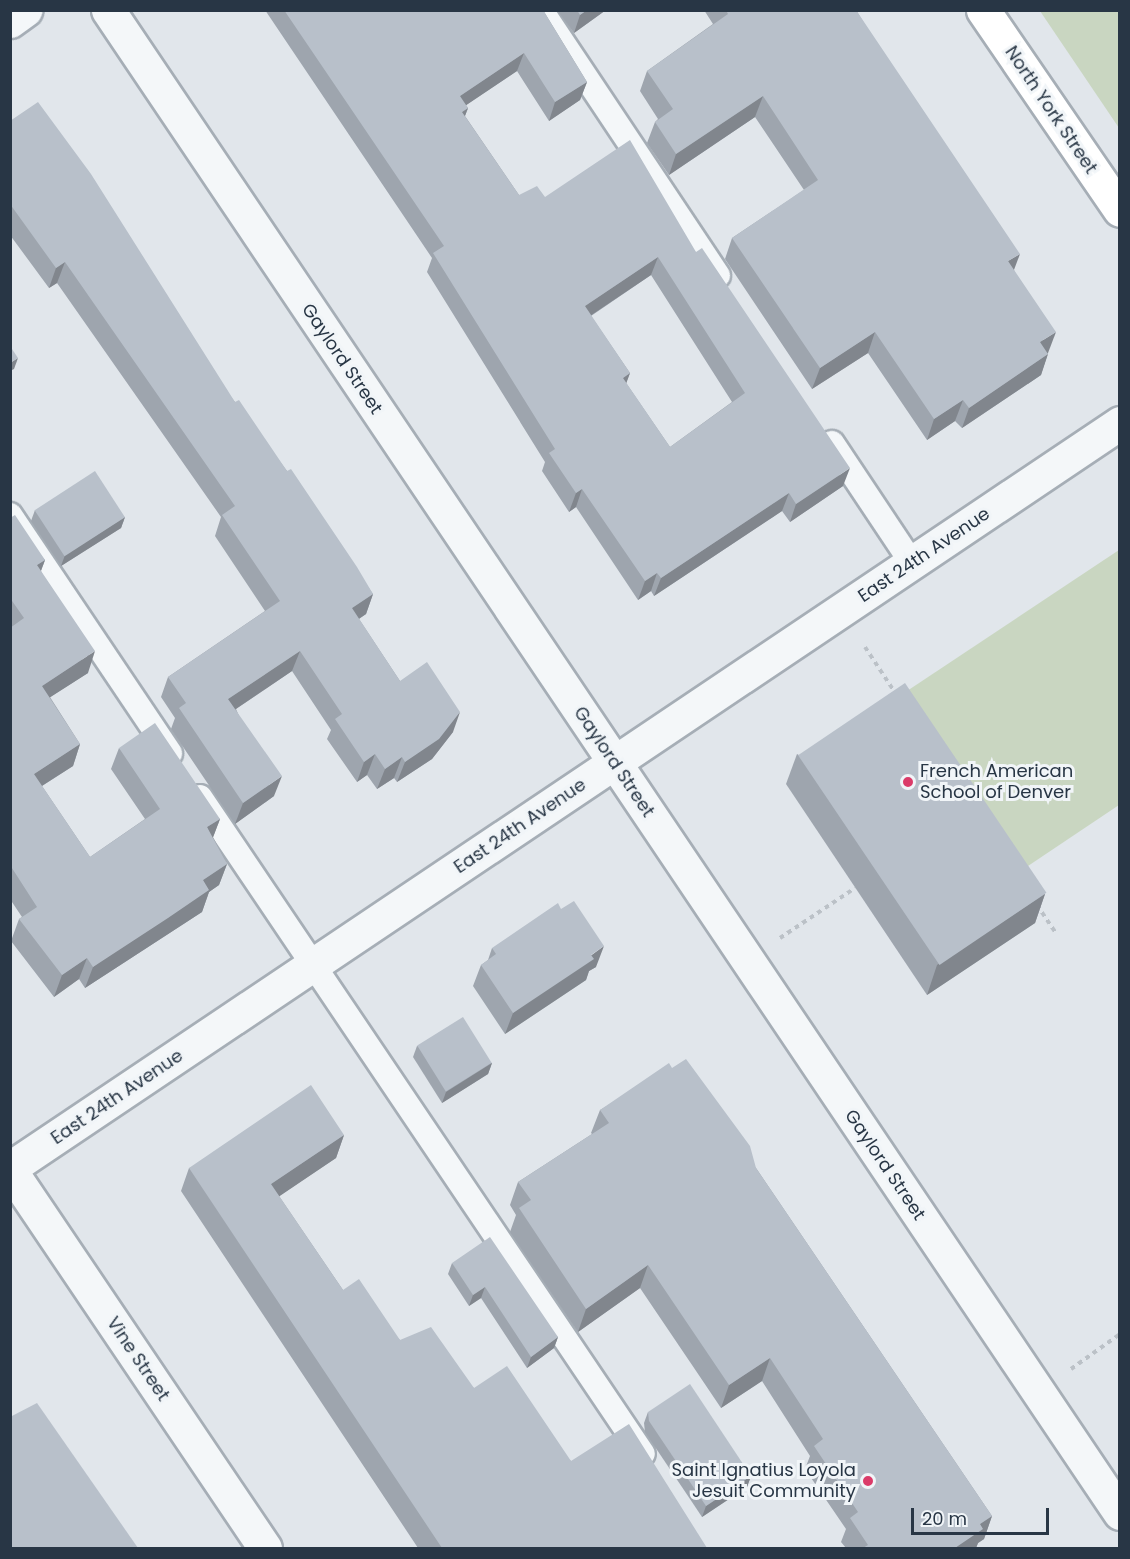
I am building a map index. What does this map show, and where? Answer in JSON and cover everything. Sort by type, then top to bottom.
[{"type":"main road","name":"North York Street","points":[[983,10],[1119,210]]},
{"type":"street","points":[[10,21],[26,10]]},
{"type":"street","name":"Gaylord Street","points":[[108,10],[1119,1513]]},
{"type":"street","name":"East 24th Avenue","points":[[10,1169],[1119,423]]},
{"type":"street","name":"Vine Street","points":[[10,1169],[265,1548]]},
{"type":"lane","points":[[541,10],[734,298]]},
{"type":"lane","points":[[820,426],[912,563]]},
{"type":"lane","points":[[10,515],[660,1479]]},
{"type":"path","points":[[865,647],[898,696]]},
{"type":"path","points":[[780,939],[855,888]]},
{"type":"path","points":[[1035,902],[1054,932]]},
{"type":"path","points":[[1071,1369],[1119,1334]]},
{"type":"green space","points":[[1040,11],[1119,11],[1119,128]]},
{"type":"green space","points":[[1119,550],[1119,805],[1025,868],[907,691]]},
{"type":"building","points":[[284,10],[543,10],[587,82],[555,102],[524,53],[460,96],[468,108],[462,112],[519,195],[537,186],[545,197],[630,140],[696,252],[702,248],[850,468],[796,504],[789,493],[661,578],[657,573],[645,581],[582,489],[576,493],[549,453],[555,449],[433,253],[444,246]],"holes":[[[658,257],[745,393],[670,447],[623,378],[630,373],[585,306]]]},
{"type":"building","points":[[577,10],[587,10],[580,15]]},
{"type":"building","points":[[726,10],[856,10],[1020,254],[1008,261],[1056,332],[1040,342],[1048,354],[969,408],[963,400],[934,419],[875,332],[820,368],[732,238],[818,180],[763,96],[676,154],[655,122],[673,109],[647,71],[728,14]]},
{"type":"building","points":[[38,102],[91,174],[235,402],[239,400],[287,471],[291,469],[357,567],[373,594],[352,608],[400,681],[427,662],[460,712],[439,739],[405,762],[402,757],[385,769],[375,754],[364,762],[335,719],[342,714],[300,651],[228,699],[282,776],[243,803],[179,708],[186,703],[168,677],[280,601],[222,515],[235,506],[65,262],[56,268],[10,204],[10,121]]},
{"type":"building","points":[[10,346],[18,358],[10,363]]},
{"type":"building","points":[[95,471],[125,517],[65,556],[35,510]]},
{"type":"building","points":[[15,515],[45,560],[37,565],[95,651],[42,686],[80,744],[34,774],[90,857],[160,809],[119,748],[155,723],[220,819],[207,827],[227,864],[203,880],[209,890],[168,918],[93,967],[87,958],[62,975],[19,919],[37,907],[10,865],[10,628],[24,618],[10,598],[10,518]]},
{"type":"building","points":[[905,683],[1046,893],[940,965],[798,755]]},
{"type":"building","points":[[574,901],[604,946],[591,955],[594,959],[513,1013],[481,965],[496,954],[492,948],[558,903],[561,909]]},
{"type":"building","points":[[463,1017],[492,1063],[446,1091],[417,1046]]},
{"type":"building","points":[[686,1059],[750,1146],[756,1168],[992,1516],[980,1524],[983,1529],[955,1548],[863,1548],[868,1545],[850,1518],[858,1512],[814,1446],[823,1439],[770,1358],[729,1385],[648,1265],[586,1309],[519,1208],[531,1200],[518,1182],[609,1123],[600,1110],[669,1063],[672,1068]]},
{"type":"building","points":[[311,1085],[344,1135],[271,1184],[343,1290],[359,1279],[400,1340],[431,1327],[474,1388],[507,1366],[571,1461],[629,1424],[707,1548],[442,1548],[189,1168]]},
{"type":"building","points":[[490,1237],[558,1337],[531,1357],[485,1287],[473,1295],[452,1263]]},
{"type":"building","points":[[690,1384],[751,1476],[706,1506],[649,1421],[648,1412]]},
{"type":"building","points":[[37,1403],[138,1548],[10,1548],[10,1417]]},
{"type":"place","name":"French American School of Denver","points":[[908,782]]},
{"type":"place","name":"Saint Ignatius Loyola Jesuit Community","points":[[868,1481]]}]
